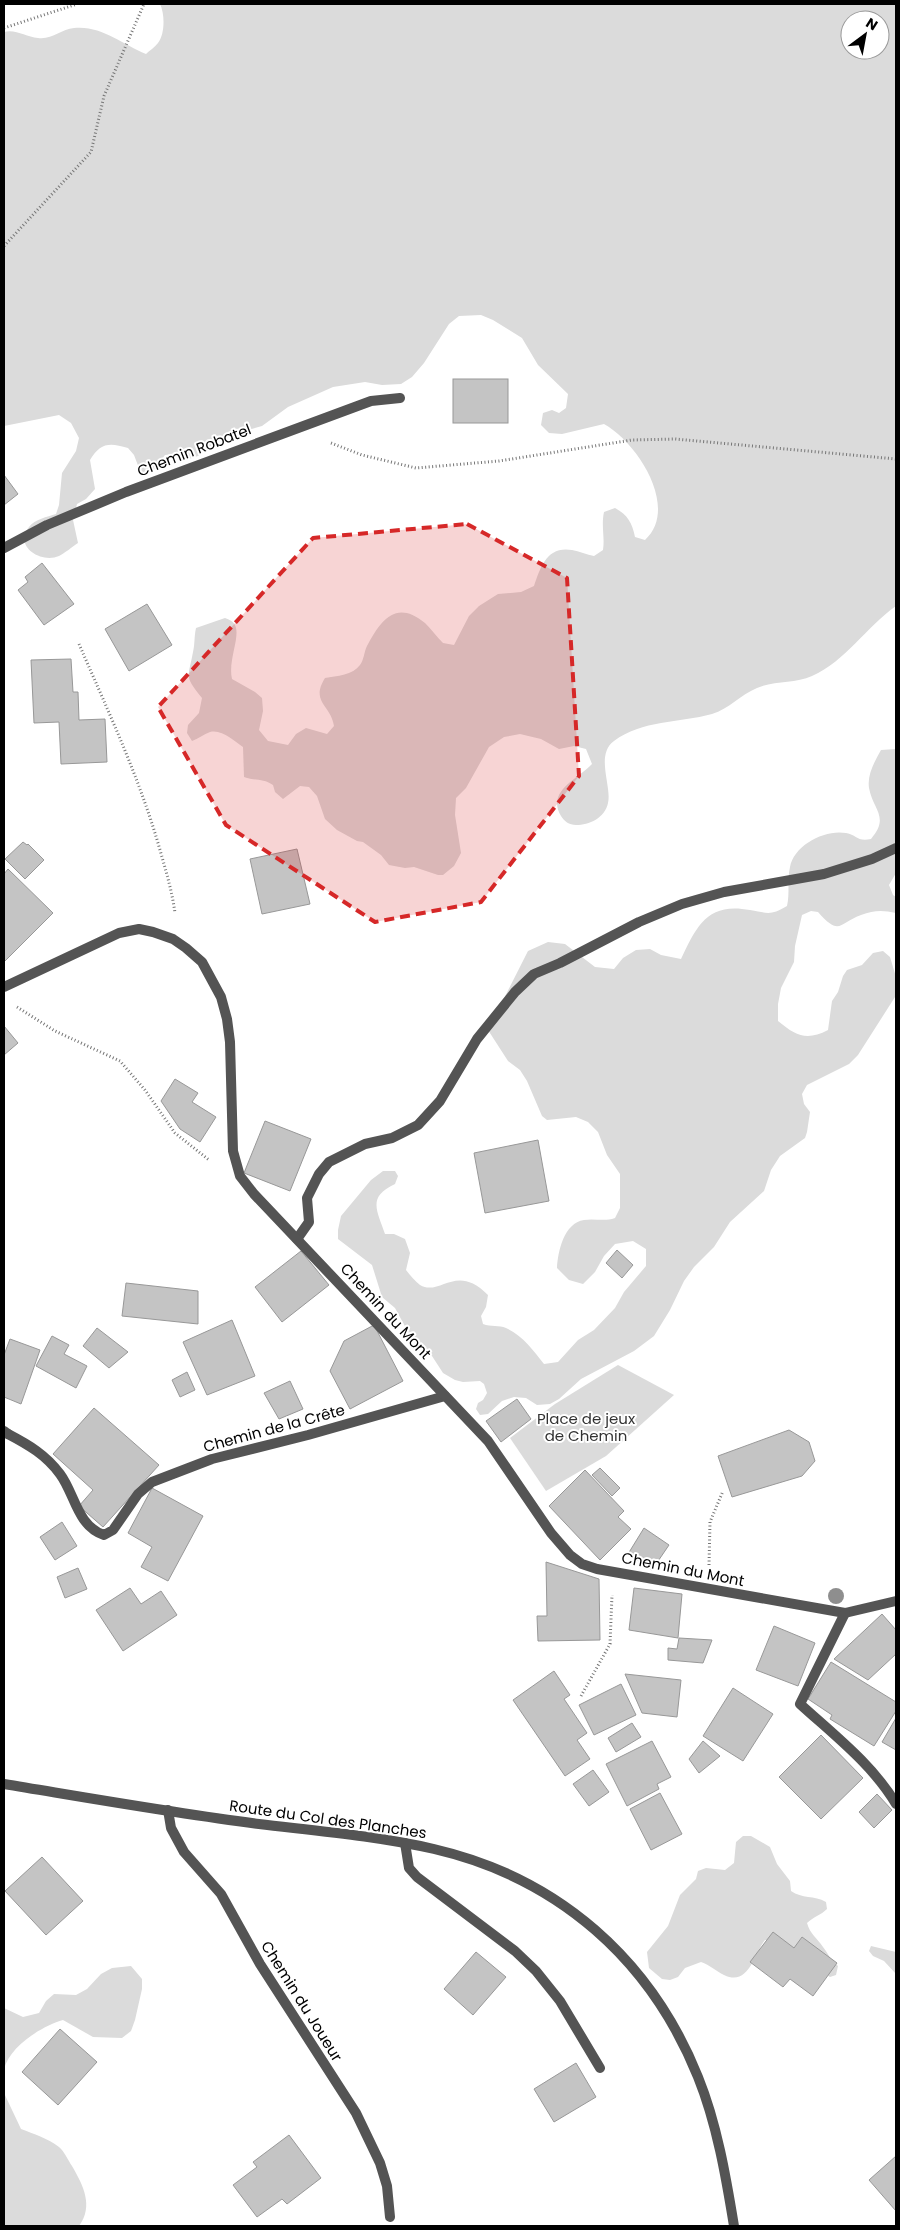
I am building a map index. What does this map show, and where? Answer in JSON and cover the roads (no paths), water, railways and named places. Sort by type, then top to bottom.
[{"type":"street","name":"Chemin Robatel","points":[[4,548],[47,525],[126,492],[371,401],[400,398]]},
{"type":"street","points":[[297,1238],[310,1222],[307,1198],[318,1174],[329,1162],[365,1144],[392,1138],[418,1126],[440,1101],[477,1039],[514,992],[534,974],[560,963],[639,922],[682,904],[724,892],[824,874],[872,859],[896,848]]},
{"type":"street","name":"Chemin du Mont","points":[[4,987],[119,933],[139,929],[173,939],[202,962],[221,997],[229,1034],[232,1133],[237,1167],[245,1184],[488,1441],[551,1533],[570,1555],[582,1564],[612,1572],[702,1589],[844,1613],[896,1601]]},
{"type":"street","name":"Chemin de la Crête","points":[[6,1433],[38,1450],[61,1474],[83,1519],[96,1532],[104,1535],[113,1530],[138,1494],[152,1482],[212,1459],[308,1435],[445,1396]]},
{"type":"street","points":[[844,1613],[800,1704],[846,1746],[887,1789],[896,1804]]},
{"type":"street","name":"Route du Col des Planches","points":[[4,1784],[168,1810],[405,1843],[459,1856],[531,1885],[579,1915],[595,1928],[631,1964],[676,2030],[699,2079],[716,2136],[734,2226]]},
{"type":"street","name":"Chemin du Joueur","points":[[168,1810],[171,1828],[184,1852],[221,1894],[260,1964],[356,2113],[380,2163],[387,2186],[390,2217]]},
{"type":"street","points":[[405,1843],[409,1868],[417,1877],[481,1924],[536,1971],[560,2000],[600,2068]]},
{"type":"park label","name":"Place de jeux de Chemin","points":[[586,1426]]}]
